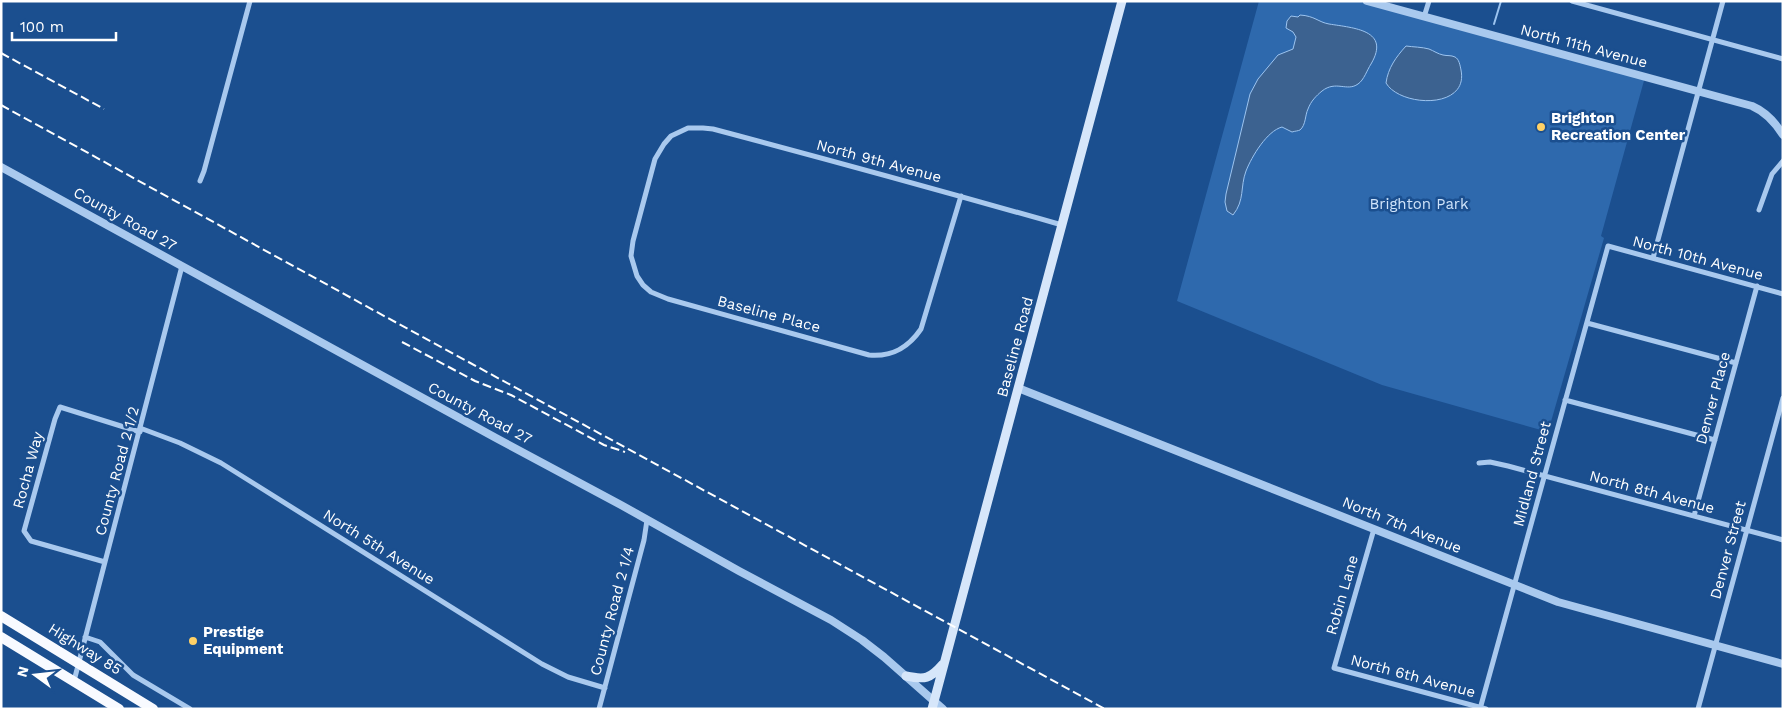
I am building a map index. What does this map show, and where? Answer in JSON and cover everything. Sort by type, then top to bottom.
[{"type":"highway","name":"Highway 85","points":[[1,616],[153,709]]},
{"type":"highway","points":[[1,638],[119,709]]},
{"type":"main road","name":"Baseline Road","points":[[933,705],[1122,1]]},
{"type":"main road","points":[[906,676],[921,679],[930,677],[944,662]]},
{"type":"street","points":[[200,181],[250,1]]},
{"type":"street","name":"North 11th Avenue","points":[[1367,1],[1761,110],[1774,121],[1783,135]]},
{"type":"street","points":[[1424,17],[1429,1]]},
{"type":"street","points":[[1572,1],[1783,60]]},
{"type":"street","points":[[1652,258],[1722,1]]},
{"type":"street","name":"North 9th Avenue","points":[[688,128],[713,129],[879,172],[1062,225]]},
{"type":"street","name":"Baseline Place","points":[[688,128],[671,136],[655,159],[633,241],[631,256],[633,268],[643,285],[651,292],[668,299],[870,355],[889,354],[901,350],[921,330],[961,196]]},
{"type":"street","points":[[1759,210],[1772,174],[1783,161]]},
{"type":"street","name":"County Road 27","points":[[1,167],[838,624],[862,640],[906,676],[933,705],[943,709]]},
{"type":"street","name":"North 10th Avenue","points":[[1608,246],[1783,294]]},
{"type":"street","name":"Midland Street","points":[[1482,708],[1608,246]]},
{"type":"street","name":"County Road 2 1/2","points":[[74,681],[182,266]]},
{"type":"street","name":"Denver Place","points":[[1694,516],[1757,286]]},
{"type":"street","points":[[1586,323],[1736,364]]},
{"type":"street","name":"North 7th Avenue","points":[[1018,388],[1572,607],[1783,664]]},
{"type":"street","name":"Denver Street","points":[[1698,709],[1746,530],[1780,417],[1783,398]]},
{"type":"street","points":[[1565,400],[1715,440]]},
{"type":"street","name":"Rocha Way","points":[[105,562],[31,541],[24,531],[58,408],[139,430]]},
{"type":"street","name":"North 5th Avenue","points":[[139,430],[180,443],[215,459],[534,659],[568,677],[604,688]]},
{"type":"street","name":"North 8th Avenue","points":[[1479,463],[1495,463],[1783,540]]},
{"type":"street","name":"County Road 2 1/4","points":[[599,709],[642,550],[648,520]]},
{"type":"street","name":"Robin Lane","points":[[1334,668],[1374,529]]},
{"type":"street","points":[[85,637],[100,642],[133,675],[190,709]]},
{"type":"street","name":"North 6th Avenue","points":[[1334,668],[1482,708]]},
{"type":"green space","name":"Brighton Park","points":[[1259,1],[1368,1],[1645,77],[1601,236],[1604,238],[1548,432],[1382,385],[1177,301]]},
{"type":"shaded area","points":[[1300,15],[1325,23],[1359,29],[1367,33],[1373,37],[1376,44],[1376,53],[1364,77],[1358,84],[1350,87],[1332,86],[1322,91],[1312,101],[1300,130],[1292,132],[1282,127],[1271,133],[1252,158],[1244,177],[1241,199],[1233,215],[1227,211],[1226,194],[1250,94],[1258,79],[1278,55],[1293,49],[1296,37],[1293,32],[1286,28],[1287,21],[1291,16],[1298,17]]},
{"type":"shaded area","points":[[1406,46],[1426,48],[1441,55],[1456,58],[1461,70],[1461,83],[1455,92],[1444,98],[1418,100],[1405,97],[1394,91],[1386,83],[1387,78],[1393,63]]},
{"type":"waterway","points":[[1494,24],[1501,1]]},
{"type":"railway","points":[[1,53],[104,109]]},
{"type":"railway","points":[[1,105],[1105,709]]},
{"type":"railway","points":[[402,342],[475,381],[511,395],[604,445],[625,452]]},
{"type":"place","name":"Brighton Recreation Center","points":[[1541,127]]},
{"type":"place","name":"Prestige Equipment","points":[[193,641]]}]
